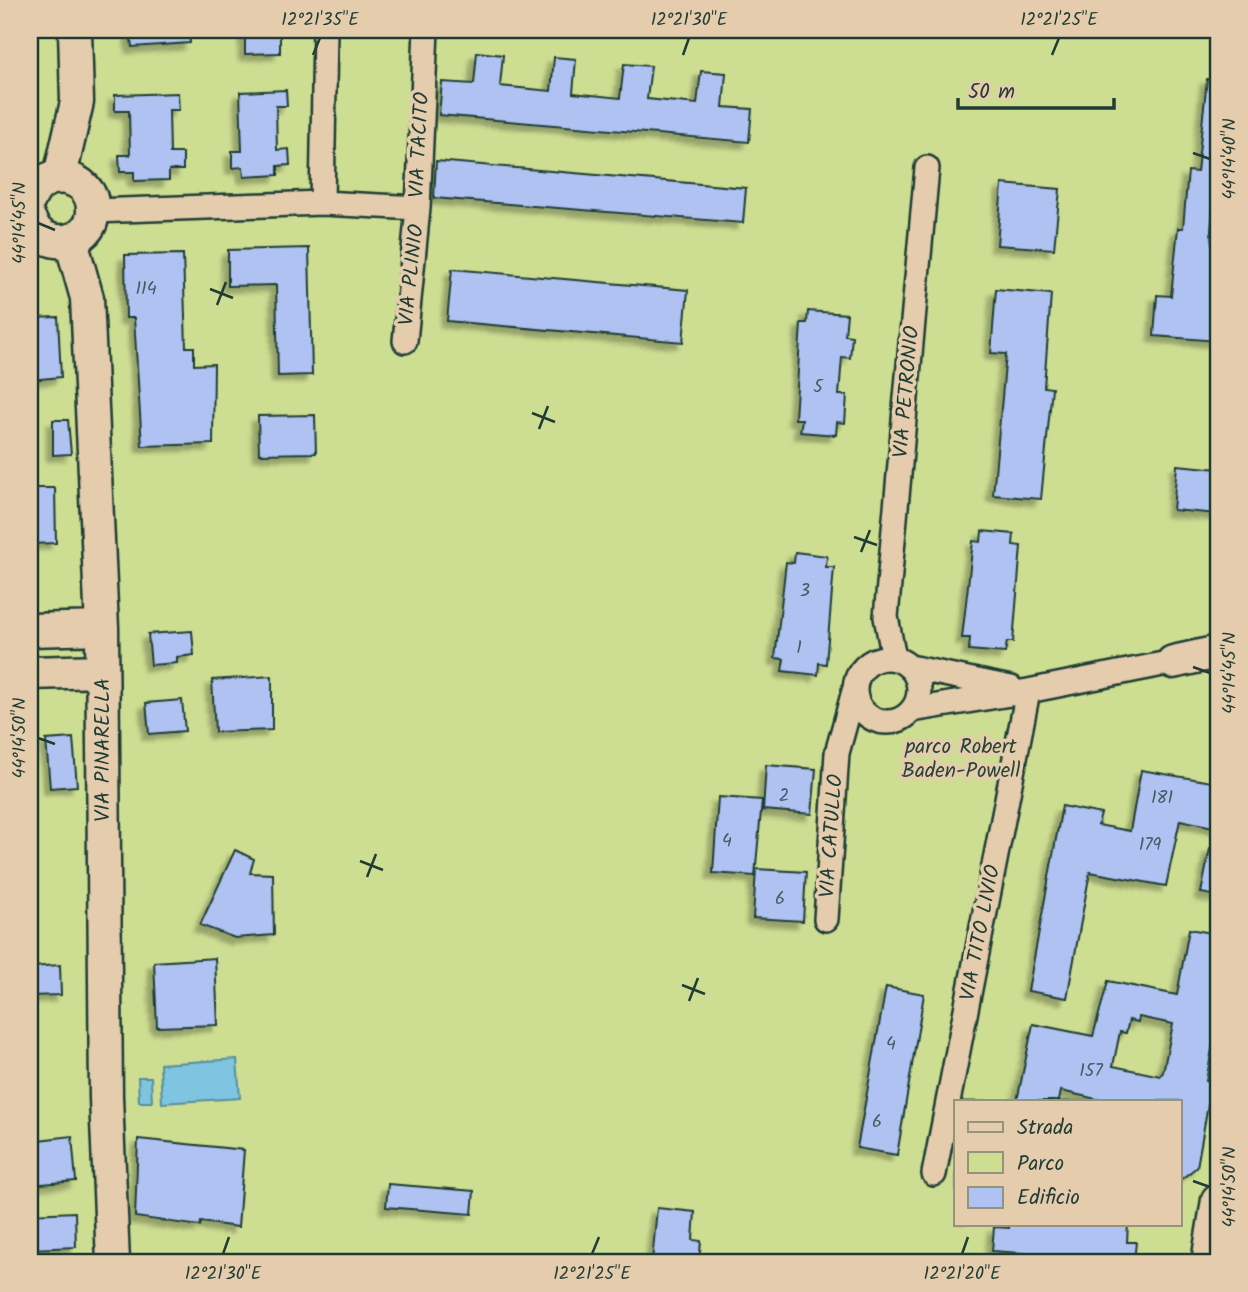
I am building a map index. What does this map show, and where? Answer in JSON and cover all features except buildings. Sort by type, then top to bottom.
[{"type":"street","points":[[60,176],[77,102],[75,30]]},
{"type":"street","points":[[322,203],[326,30]]},
{"type":"street","name":"VIA TACITO","points":[[93,211],[322,203],[418,208],[426,30]]},
{"type":"street","name":"VIA PETRONIO","points":[[863,668],[886,617],[927,168]]},
{"type":"street","points":[[30,198],[39,184],[60,176],[80,183],[88,191],[93,211],[87,229],[71,241],[49,240],[39,235],[30,220]]},
{"type":"street","name":"VIA PLINIO","points":[[405,341],[418,208]]},
{"type":"street","name":"VIA PINARELLA","points":[[71,241],[87,298],[102,628],[106,1098],[113,1262]]},
{"type":"street","name":"VIA PETRONIO","points":[[886,617],[902,663]]},
{"type":"street","points":[[30,630],[102,628]]},
{"type":"street","points":[[1173,662],[1218,652]]},
{"type":"street","name":"VIA CATULLO","points":[[826,919],[837,752],[863,668],[877,659],[1028,691]]},
{"type":"street","points":[[1173,662],[1218,666]]},
{"type":"street","name":"VIA CATULLO","points":[[837,752],[856,729],[875,720],[895,721],[912,710],[1028,691],[1173,662]]},
{"type":"street","points":[[902,663],[915,675],[919,693],[912,710]]},
{"type":"street","points":[[30,673],[102,671]]},
{"type":"street","points":[[854,691],[860,708],[875,720]]},
{"type":"street","name":"VIA TITO LIVIO","points":[[934,1174],[1028,691]]},
{"type":"street","points":[[1208,1262],[1218,1200]]},
{"type":"green space","name":"parco Robert Baden-Powell","points":[[30,30],[1218,30],[1218,1262],[30,1262]]},
{"type":"water","points":[[237,1059],[240,1098],[162,1103],[160,1064]]},
{"type":"water","points":[[138,1077],[151,1077],[152,1102],[139,1102]]}]
